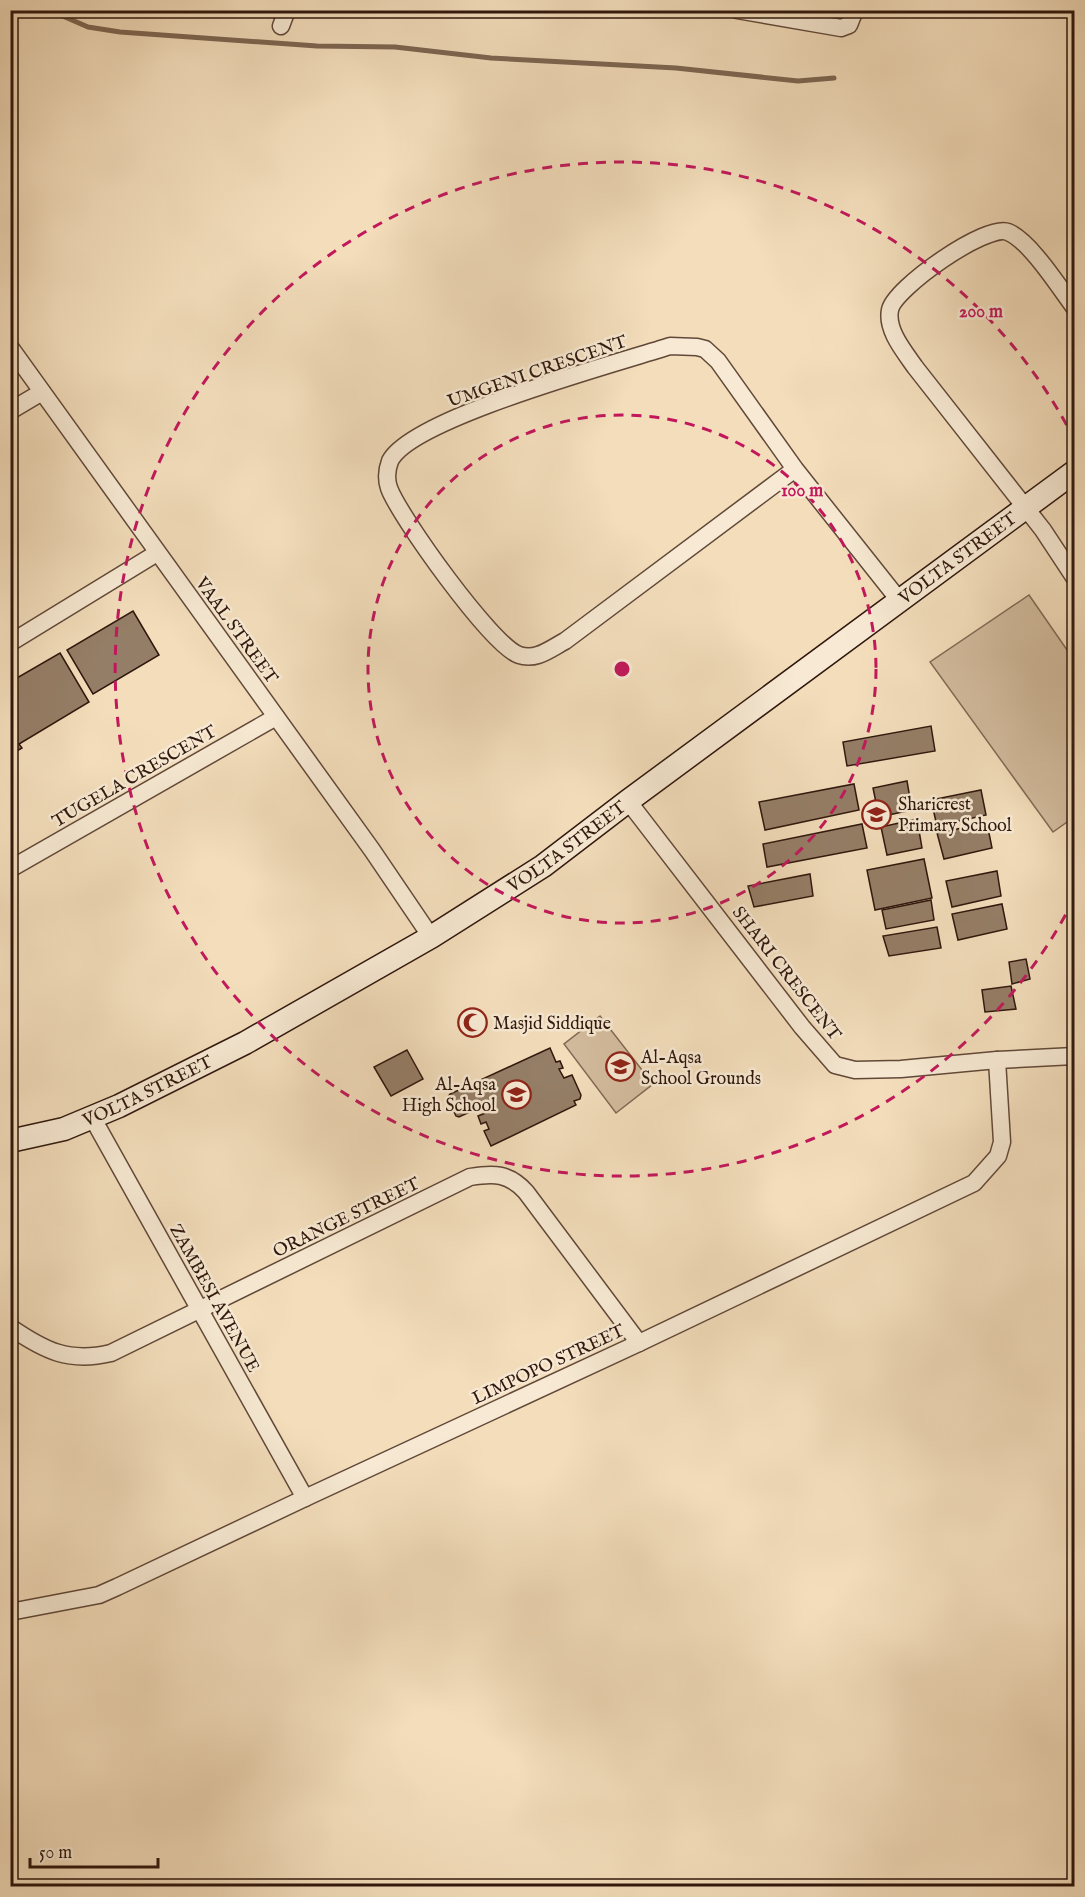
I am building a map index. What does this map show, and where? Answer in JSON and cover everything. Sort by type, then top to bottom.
[{"type":"street","points":[[745,11],[841,28],[849,26],[855,10]]},
{"type":"street","points":[[1074,307],[1027,246],[1010,233],[1000,230],[984,234],[942,260],[900,293],[891,304],[889,319],[898,341],[915,367],[1043,530],[1074,577]]},
{"type":"street","name":"UMGENI CRESCENT","points":[[795,469],[565,641],[539,656],[529,657],[518,655],[505,647],[464,601],[404,516],[388,487],[387,469],[392,458],[407,443],[467,413],[670,346],[680,345],[705,349],[718,361],[795,469],[899,600]]},
{"type":"street","name":"VAAL STREET","points":[[10,347],[372,850],[431,937]]},
{"type":"street","points":[[10,411],[42,392]]},
{"type":"street","name":"VOLTA STREET","points":[[10,1141],[49,1134],[92,1118],[245,1043],[431,937],[543,866],[1074,472]]},
{"type":"street","points":[[10,643],[157,553]]},
{"type":"street","name":"TUGELA CRESCENT","points":[[10,869],[276,717]]},
{"type":"street","name":"SHARI CRESCENT","points":[[628,801],[802,1027],[835,1065],[855,1070],[893,1070],[997,1060],[1074,1056]]},
{"type":"street","name":"LIMPOPO STREET","points":[[10,1612],[99,1595],[639,1343],[974,1183],[998,1156],[1002,1142],[997,1060]]},
{"type":"street","name":"ZAMBESI AVENUE","points":[[92,1118],[305,1498]]},
{"type":"street","name":"ORANGE STREET","points":[[10,1327],[47,1349],[64,1356],[83,1358],[111,1353],[470,1177],[497,1175],[517,1182],[526,1192],[639,1343]]},
{"type":"shaded area","points":[[1029,595],[1074,660],[1074,817],[1053,832],[930,662]]},
{"type":"shaded area","points":[[600,1016],[653,1084],[616,1113],[564,1044]]},
{"type":"building","points":[[133,611],[159,655],[93,694],[67,650]]},
{"type":"building","points":[[60,653],[89,702],[19,744],[22,748],[10,755],[10,682]]},
{"type":"building","points":[[931,726],[935,751],[847,766],[843,742]]},
{"type":"building","points":[[907,781],[912,810],[879,817],[873,788]]},
{"type":"building","points":[[854,784],[859,810],[765,830],[759,802]]},
{"type":"building","points":[[981,790],[986,815],[937,826],[931,800]]},
{"type":"building","points":[[917,819],[922,848],[887,855],[881,827]]},
{"type":"building","points":[[987,823],[992,848],[944,859],[937,833]]},
{"type":"building","points":[[862,824],[867,848],[767,867],[763,844]]},
{"type":"building","points":[[924,859],[932,898],[875,910],[867,870]]},
{"type":"building","points":[[997,871],[1001,896],[952,907],[946,881]]},
{"type":"building","points":[[810,874],[813,896],[754,907],[748,886]]},
{"type":"building","points":[[931,900],[934,920],[886,929],[882,910]]},
{"type":"building","points":[[1002,904],[1007,929],[958,940],[952,914]]},
{"type":"building","points":[[937,927],[941,948],[889,956],[883,936]]},
{"type":"building","points":[[1026,959],[1030,979],[1012,984],[1009,962]]},
{"type":"building","points":[[1011,986],[1016,1009],[985,1012],[982,990]]},
{"type":"building","name":"Al-Aqsa High School","points":[[550,1048],[556,1062],[560,1061],[563,1068],[559,1069],[564,1078],[572,1075],[581,1095],[580,1099],[574,1101],[576,1105],[491,1146],[484,1131],[489,1129],[486,1122],[481,1124],[478,1116],[488,1112],[485,1105],[459,1117],[456,1116],[447,1098],[450,1094]]},
{"type":"building","points":[[407,1050],[423,1079],[391,1096],[374,1067]]},
{"type":"waterway","points":[[49,10],[88,27],[120,32],[317,46],[395,47],[491,58],[676,68],[798,81],[834,78]]},
{"type":"place","name":"Sharicrest Primary School","points":[[877,814]]},
{"type":"place","name":"Masjid Siddique","points":[[472,1023]]},
{"type":"place","name":"Al-Aqsa School Grounds","points":[[620,1067]]},
{"type":"place","name":"Al-Aqsa High School","points":[[517,1094]]}]
